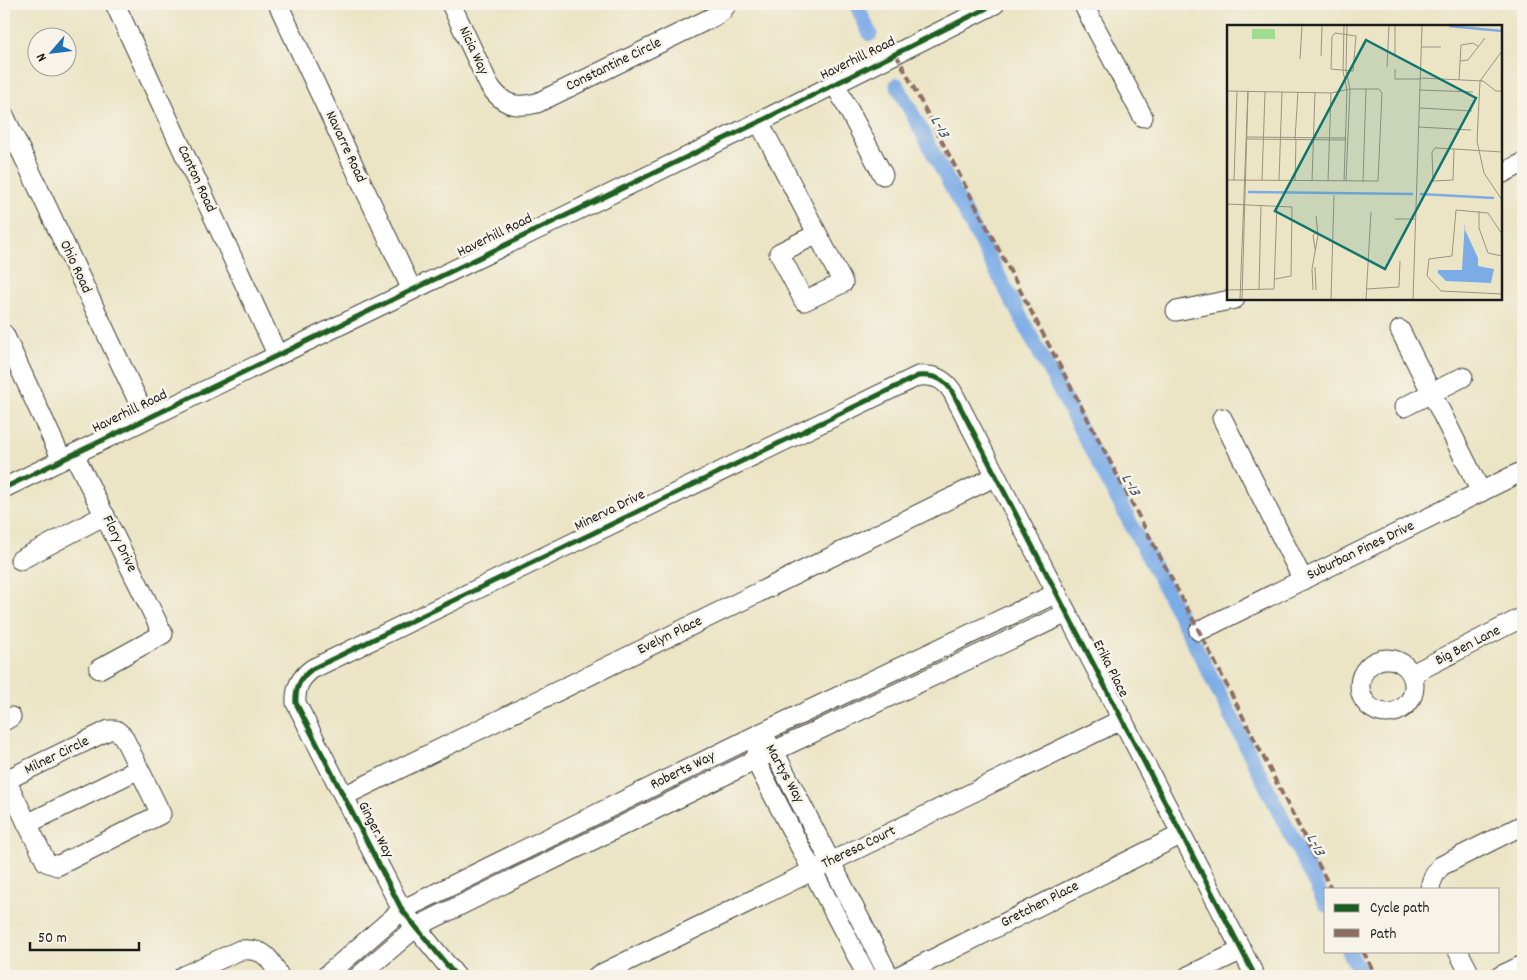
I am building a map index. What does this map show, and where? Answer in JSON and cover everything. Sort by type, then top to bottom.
[{"type":"street","name":"Canton Road","points":[[115,4],[278,354]]},
{"type":"street","name":"Navarre Road","points":[[278,4],[412,290]]},
{"type":"street","name":"Nicia Way","points":[[451,4],[489,85],[497,96]]},
{"type":"street","name":"Constantine Circle","points":[[497,96],[515,106],[537,103],[713,17],[722,11],[727,4]]},
{"type":"street","points":[[1083,4],[1143,117]]},
{"type":"street","name":"Haverhill Road","points":[[4,488],[759,122],[988,5]]},
{"type":"street","points":[[835,84],[883,175]]},
{"type":"street","name":"Ohio Road","points":[[4,115],[146,418]]},
{"type":"street","points":[[759,122],[817,234]]},
{"type":"street","points":[[1502,174],[1523,163]]},
{"type":"street","points":[[1176,311],[1230,300]]},
{"type":"street","points":[[1400,330],[1481,492]]},
{"type":"street","name":"Flory Drive","points":[[4,334],[68,457],[105,515],[163,634],[100,668]]},
{"type":"street","name":"Minerva Drive","points":[[298,683],[304,675],[312,670],[918,376],[928,375],[938,378]]},
{"type":"street","points":[[1404,407],[1463,377]]},
{"type":"street","name":"Erika Place","points":[[938,378],[946,383],[952,391],[1255,976]]},
{"type":"street","points":[[1222,418],[1303,580]]},
{"type":"street","name":"Suburban Pines Drive","points":[[1199,631],[1523,471]]},
{"type":"street","name":"Evelyn Place","points":[[344,796],[996,476]]},
{"type":"street","points":[[20,560],[105,515]]},
{"type":"street","name":"Roberts Way","points":[[326,976],[402,910],[761,733],[1057,593]]},
{"type":"street","name":"Roberts Way","points":[[359,976],[416,927],[774,750],[1067,612]]},
{"type":"street","name":"Big Ben Lane","points":[[1412,674],[1523,617]]},
{"type":"street","name":"Ginger Way","points":[[298,683],[296,703],[402,910],[456,976]]},
{"type":"street","name":"Theresa Court","points":[[597,976],[1122,720]]},
{"type":"street","name":"Milner Circle","points":[[5,781],[110,730],[116,730],[123,736],[139,769]]},
{"type":"street","name":"Martys Way","points":[[761,733],[774,750],[889,976]]},
{"type":"street","name":"Martys Way","points":[[761,733],[756,760],[867,976]]},
{"type":"street","points":[[5,781],[46,862],[57,866],[161,814],[139,769],[27,824]]},
{"type":"street","points":[[1430,886],[1434,874],[1441,866],[1523,825]]},
{"type":"street","name":"Gretchen Place","points":[[898,976],[1182,834]]},
{"type":"street","points":[[183,976],[240,950],[250,949],[259,951],[268,957],[279,976]]},
{"type":"street","points":[[1188,976],[1242,950]]},
{"type":"street","points":[[1459,952],[1471,976]]},
{"type":"street","points":[[1500,976],[1523,965]]},
{"type":"waterway","name":"L-13","points":[[856,4],[870,34]]},
{"type":"waterway","name":"L-13","points":[[897,85],[1192,639],[1324,901]]},
{"type":"waterway","name":"L-13","points":[[1350,952],[1362,976]]},
{"type":"marked path","points":[[896,54],[1199,631],[1330,888]]},
{"type":"marked path","points":[[1364,952],[1376,976]]},
{"type":"cycle path","points":[[4,488],[759,122],[995,4]]},
{"type":"cycle path","points":[[456,976],[402,910],[296,703],[297,688],[304,676],[312,669],[918,376],[942,380],[952,391],[1255,976]]}]
